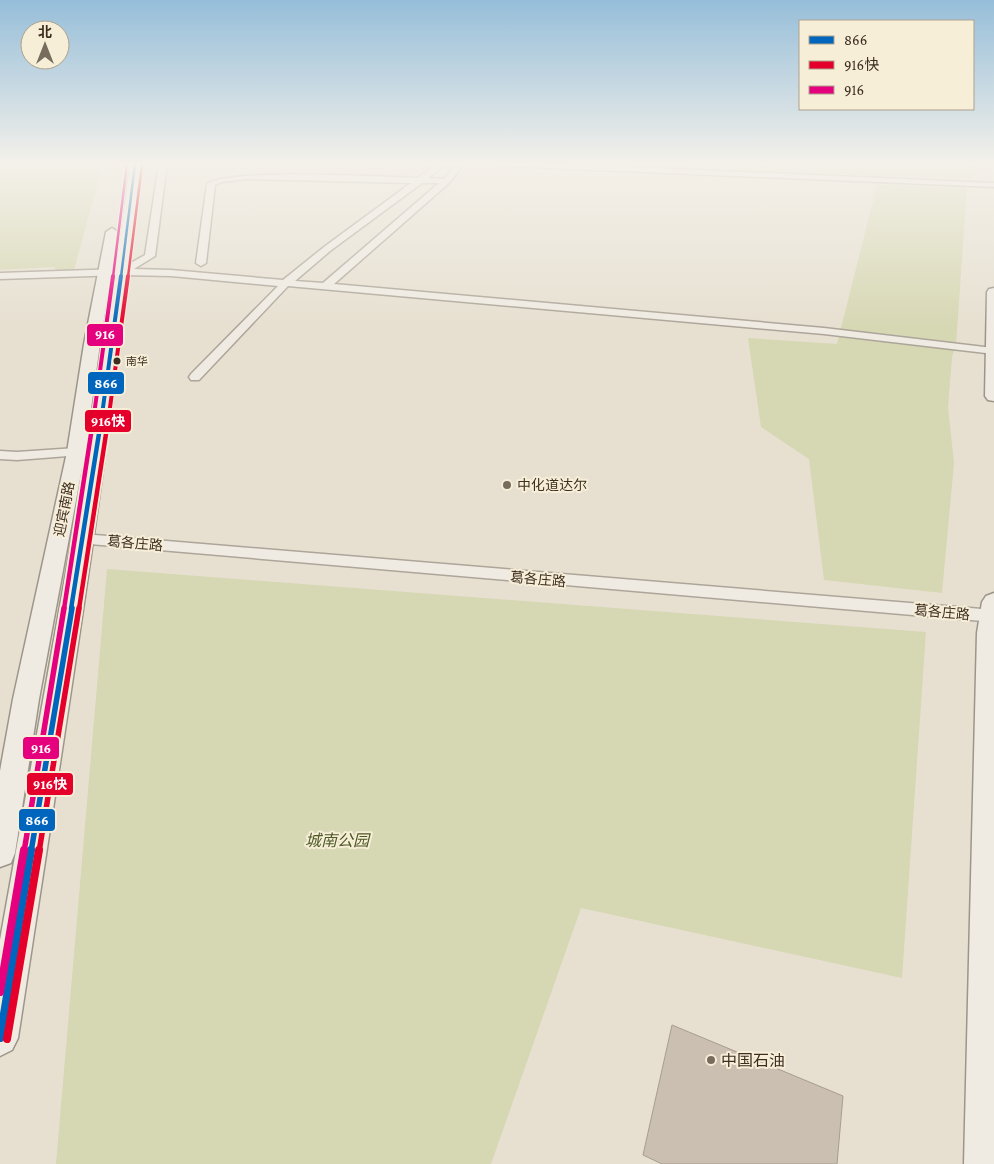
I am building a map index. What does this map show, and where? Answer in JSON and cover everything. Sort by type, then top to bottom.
[{"type":"main road","name":"迎宾南路","points":[[0,1038],[83,538],[114,273],[119,218]]},
{"type":"main road","name":"迎宾南路","points":[[0,853],[26,699],[76,452],[92,344],[114,273],[125,218]]},
{"type":"main road","points":[[994,292],[994,396]]},
{"type":"main road","points":[[983,1164],[989,633],[993,612]]},
{"type":"street","points":[[114,273],[150,256],[155,218]]},
{"type":"street","points":[[201,263],[207,218]]},
{"type":"street","points":[[195,376],[286,283],[368,218]]},
{"type":"street","points":[[325,287],[403,218]]},
{"type":"street","points":[[0,276],[171,273],[824,331],[993,351]]},
{"type":"street","points":[[0,455],[17,456],[76,452]]},
{"type":"street","name":"葛各庄路","points":[[83,538],[993,612]]},
{"type":"green space","points":[[0,218],[88,218],[74,270],[57,271],[54,267],[0,270]]},
{"type":"green space","points":[[869,218],[965,218],[956,345],[952,357],[948,407],[954,463],[942,593],[824,580],[809,459],[761,427],[748,338],[837,344]]},
{"type":"green space","name":"城南公园","points":[[107,569],[926,632],[902,978],[581,908],[491,1164],[56,1164]]},
{"type":"building","name":"中国石油","points":[[672,1025],[843,1096],[837,1164],[662,1164],[643,1155]]},
{"type":"transit line","name":"916","points":[[0,992],[85,476],[120,218]]},
{"type":"transit line","name":"866","points":[[0,1038],[90,493],[128,218]]},
{"type":"transit line","name":"916快","points":[[7,1039],[97,494],[135,218]]},
{"type":"place","name":"南华","points":[[117,361]]},
{"type":"place","name":"中化道达尔","points":[[507,485]]},
{"type":"place","name":"中国石油","points":[[711,1060]]}]
